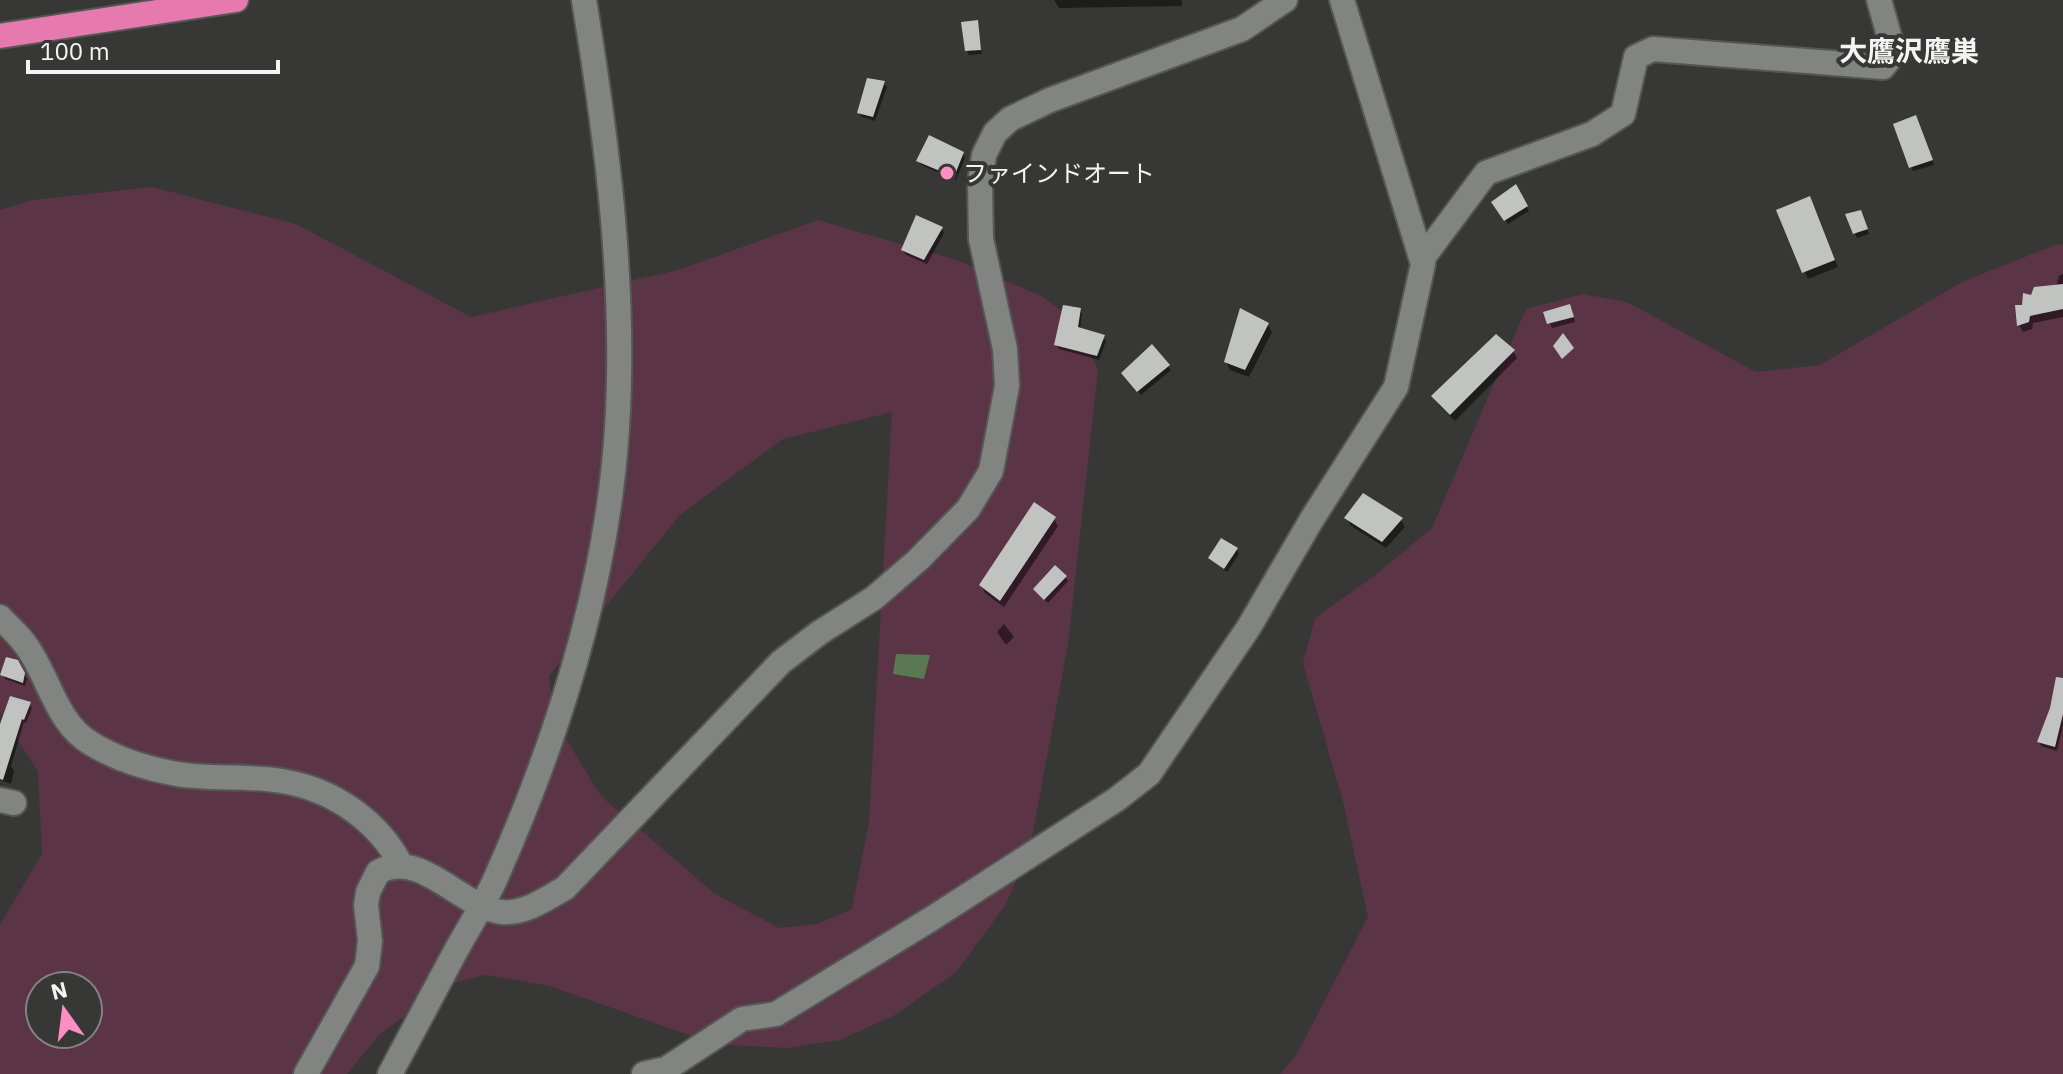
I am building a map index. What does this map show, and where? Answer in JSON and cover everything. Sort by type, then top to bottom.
[{"type":"highway","points":[[0,36],[236,0]]},
{"type":"street","points":[[390,1074],[493,884],[580,649],[602,552],[617,429],[619,316],[610,188],[584,0]]},
{"type":"street","points":[[306,1074],[367,966],[370,941],[366,905],[372,881],[384,869],[401,865],[429,876],[481,906],[504,912],[528,909],[565,888],[781,662],[894,582],[968,509],[991,471],[1007,386],[1005,349],[981,239],[980,182],[984,155],[995,133],[1010,119],[1050,100],[1242,29],[1285,0]]},
{"type":"street","points":[[644,1074],[666,1069],[742,1019],[776,1014],[945,911],[1117,799],[1149,774],[1249,627],[1312,519],[1396,387],[1423,264],[1342,0]]},
{"type":"street","points":[[1422,259],[1486,173],[1592,134],[1623,114],[1636,57],[1653,49],[1883,67],[1894,53],[1879,0]]},
{"type":"street","points":[[0,617],[26,644],[57,705],[88,743],[130,761],[173,774],[287,782],[317,792],[357,812],[371,823],[401,865]]},
{"type":"shaded area","points":[[152,187],[296,224],[471,317],[678,270],[818,220],[959,261],[1041,296],[1075,321],[1098,370],[1068,644],[1030,848],[1006,904],[956,972],[895,1015],[840,1040],[787,1048],[714,1044],[550,986],[486,975],[460,981],[435,993],[379,1035],[347,1074],[0,1074],[0,925],[42,854],[38,772],[0,712],[0,210],[32,200]],"holes":[[[892,412],[869,822],[852,909],[817,924],[779,928],[715,894],[601,796],[554,719],[549,676],[680,515],[783,439]]]},
{"type":"shaded area","points":[[2063,244],[2063,1074],[1280,1074],[1297,1054],[1368,917],[1343,802],[1303,663],[1315,618],[1374,576],[1432,528],[1526,309],[1583,294],[1627,302],[1756,372],[1820,365],[1962,282]]},
{"type":"shaded area","points":[[896,654],[930,655],[924,679],[893,674]]},
{"type":"building","points":[[978,20],[981,50],[965,51],[961,22]]},
{"type":"building","points":[[867,78],[885,81],[873,117],[857,113]]},
{"type":"building","points":[[1916,115],[1933,160],[1909,168],[1893,124]]},
{"type":"building","points":[[929,135],[964,152],[954,177],[916,161]]},
{"type":"building","points":[[1516,184],[1528,206],[1504,221],[1491,202]]},
{"type":"building","points":[[1810,196],[1835,260],[1802,273],[1776,210]]},
{"type":"building","points":[[1861,210],[1868,229],[1853,234],[1845,214]]},
{"type":"building","points":[[916,215],[943,227],[924,260],[901,250]]},
{"type":"building","points":[[2063,284],[2063,309],[2030,316],[2029,322],[2017,326],[2015,305],[2022,305],[2023,293],[2031,295],[2034,287]]},
{"type":"building","points":[[1570,304],[1574,317],[1547,324],[1543,312]]},
{"type":"building","points":[[1063,305],[1081,308],[1078,327],[1105,335],[1097,356],[1054,345]]},
{"type":"building","points":[[1240,308],[1269,323],[1245,370],[1224,362]]},
{"type":"building","points":[[1563,333],[1574,348],[1562,359],[1553,346]]},
{"type":"building","points":[[1496,334],[1515,350],[1450,415],[1431,396]]},
{"type":"building","points":[[1152,344],[1170,365],[1137,392],[1121,373]]},
{"type":"building","points":[[1363,493],[1403,518],[1382,542],[1344,518]]},
{"type":"building","points":[[1034,502],[1056,517],[1000,601],[979,585]]},
{"type":"building","points":[[1221,538],[1238,548],[1224,569],[1208,558]]},
{"type":"building","points":[[1055,565],[1067,576],[1044,600],[1033,589]]},
{"type":"building","points":[[6,657],[18,660],[25,673],[23,683],[0,675]]},
{"type":"building","points":[[2056,677],[2063,678],[2063,714],[2055,747],[2037,742],[2050,708]]},
{"type":"building","points":[[10,696],[31,702],[22,719],[3,780],[0,779],[0,724]]},
{"type":"place","name":"ファインドオート","points":[[947,173]]},
{"type":"district","name":"大鷹沢鷹巣","points":[[1909,50]]}]
